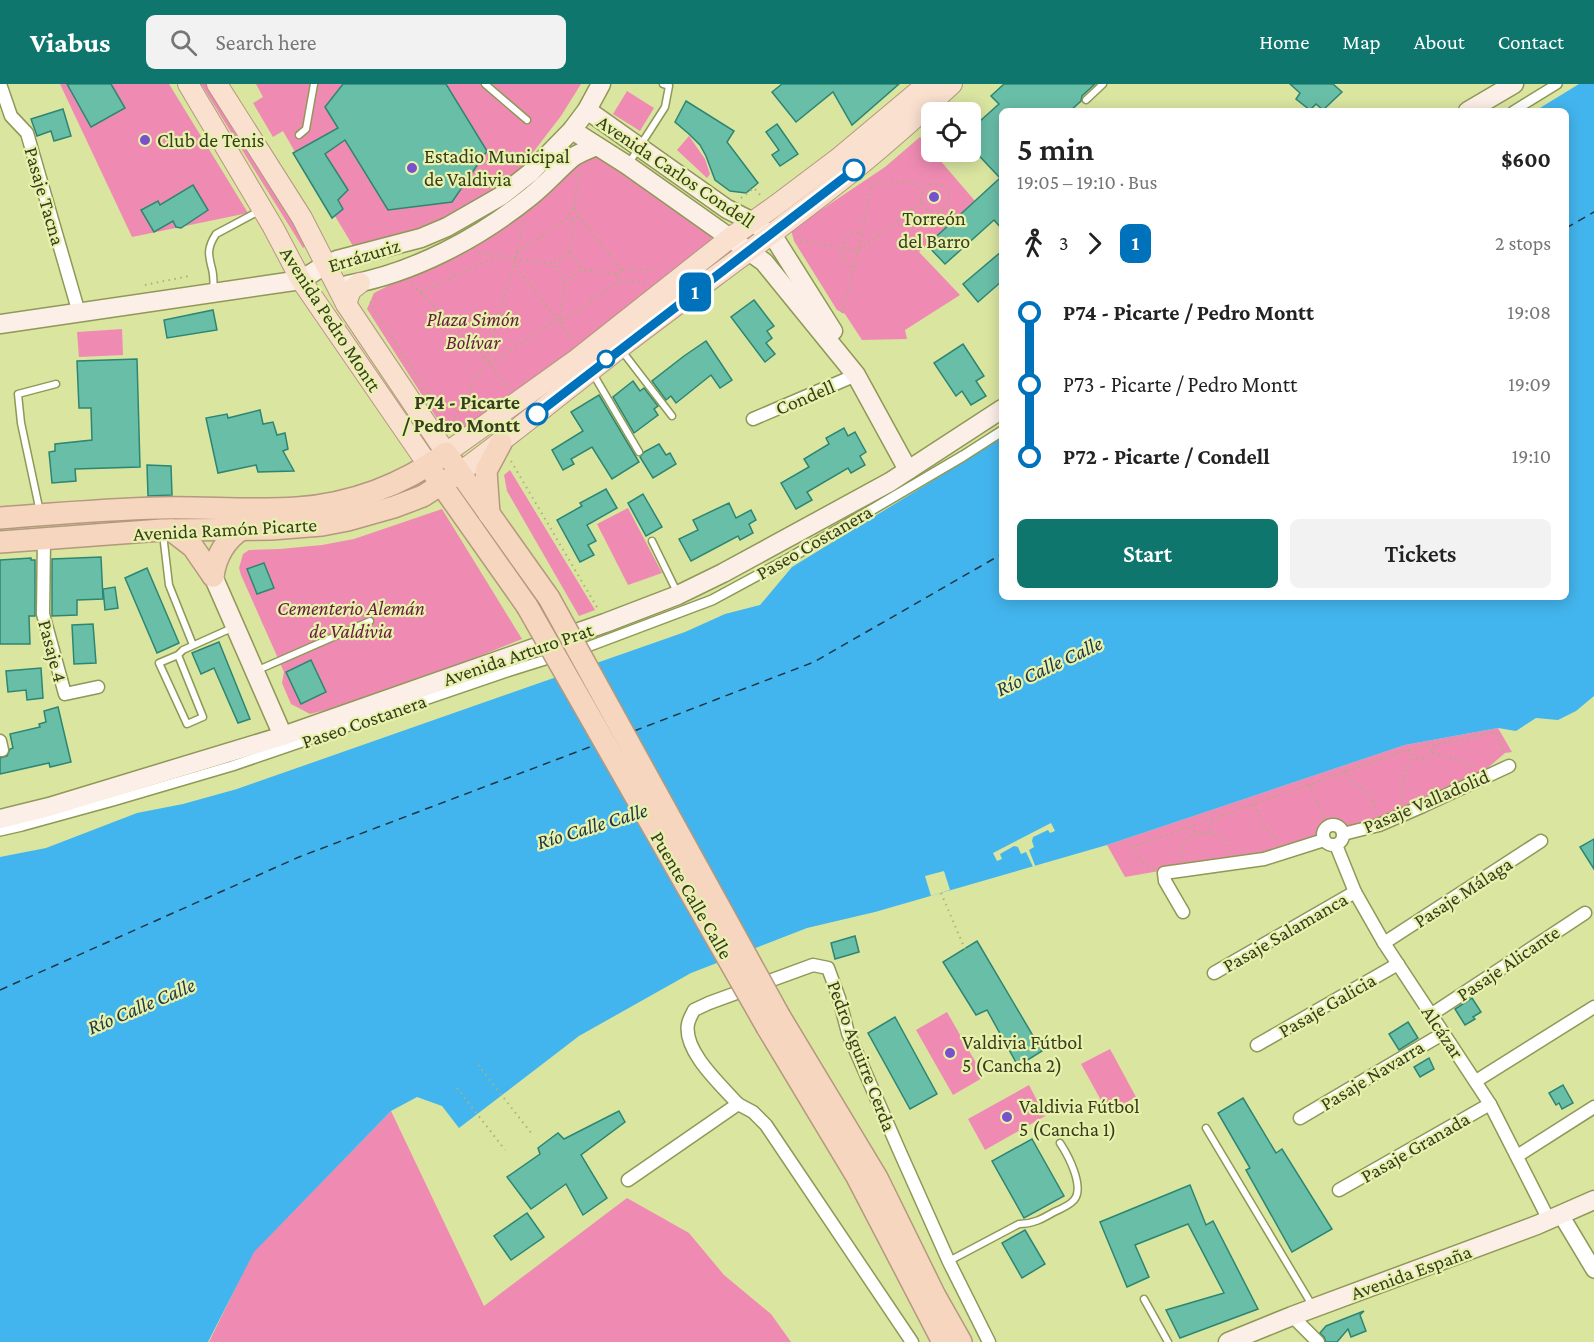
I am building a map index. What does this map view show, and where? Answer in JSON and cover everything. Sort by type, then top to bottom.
[{"type":"highway","points":[[489,515],[486,471],[501,443]]},
{"type":"highway","name":"Avenida Ramón Picarte","points":[[0,542],[193,529],[342,501],[386,487],[429,466],[446,453]]},
{"type":"highway","name":"Avenida Pedro Montt","points":[[446,453],[549,598]]},
{"type":"highway","name":"Avenida Pedro Montt","points":[[429,466],[527,606]]},
{"type":"highway","name":"Avenida Ramón Picarte","points":[[0,518],[159,508],[242,518],[297,528],[348,520],[394,507],[417,499],[459,474]]},
{"type":"highway","points":[[159,508],[182,520],[193,529]]},
{"type":"highway","points":[[213,576],[214,566],[222,548],[235,534],[242,518]]},
{"type":"highway","points":[[167,530],[193,547],[213,576]]},
{"type":"highway","name":"Puente Calle Calle","points":[[549,598],[774,1022]]},
{"type":"highway","name":"Puente Calle Calle","points":[[527,606],[774,1022]]},
{"type":"highway","points":[[774,1022],[944,1342]]},
{"type":"highway","name":"Pedro Aguirre Cerda","points":[[774,1022],[877,1178],[935,1296],[961,1342]]},
{"type":"main road","name":"Avenida Pedro Montt","points":[[188,84],[301,280],[429,466]]},
{"type":"main road","name":"Avenida Pedro Montt","points":[[217,84],[302,218],[343,297],[446,453]]},
{"type":"main road","name":"Errázuriz","points":[[0,324],[301,280],[325,265],[421,238],[447,227],[501,196],[530,173],[572,130],[587,110],[601,84]]},
{"type":"main road","name":"Avenida Ramón Picarte","points":[[446,453],[577,359],[730,237],[840,157],[927,84]]},
{"type":"main road","name":"Avenida Ramón Picarte","points":[[459,474],[854,170],[952,84]]},
{"type":"main road","points":[[1473,108],[1514,84]]},
{"type":"main road","name":"Avenida Carlos Condell","points":[[587,110],[727,209],[753,222],[770,235],[777,242],[833,332],[840,354]]},
{"type":"main road","name":"Avenida Carlos Condell","points":[[572,130],[627,165],[764,262],[856,375],[908,470]]},
{"type":"main road","name":"Errázuriz","points":[[360,283],[413,265],[463,242],[533,195],[573,157],[596,146]]},
{"type":"main road","points":[[301,280],[343,297],[360,283]]},
{"type":"main road","name":"Avenida Arturo Prat","points":[[0,819],[49,807],[283,736],[605,623],[678,595],[890,482],[999,411]]},
{"type":"main road","points":[[193,529],[205,550],[213,576],[283,736]]},
{"type":"main road","name":"Avenida España","points":[[1228,1342],[1555,1218],[1594,1200]]},
{"type":"street","name":"Pasaje Tacna","points":[[0,84],[11,116],[27,133],[79,313]]},
{"type":"street","points":[[1518,108],[1557,84]]},
{"type":"street","name":"Condell","points":[[753,419],[856,375]]},
{"type":"street","name":"Paseo Costanera","points":[[0,831],[232,766],[590,646],[711,600],[798,553],[999,433]]},
{"type":"street","name":"Pasaje 4","points":[[44,539],[43,614],[64,694],[98,687]]},
{"type":"street","name":"Pasaje Valladolid","points":[[1183,912],[1164,873],[1264,859],[1334,840],[1383,824],[1506,767]]},
{"type":"street","points":[[1328,826],[1324,831],[1334,840]]},
{"type":"street","name":"Alcázar","points":[[1334,840],[1355,892],[1384,942],[1476,1081],[1517,1156],[1555,1218]]},
{"type":"street","name":"Pasaje Málaga","points":[[1384,942],[1541,841]]},
{"type":"street","name":"Pasaje Salamanca","points":[[1214,973],[1355,892]]},
{"type":"street","name":"Pasaje Alicante","points":[[1432,1014],[1585,912]]},
{"type":"street","name":"Pasaje Galicia","points":[[1257,1045],[1398,964]]},
{"type":"street","name":"Pedro Aguirre Cerda","points":[[912,1342],[766,1125],[753,1112],[738,1104],[691,1047],[688,1025],[694,1010],[813,965],[828,968],[848,1033],[949,1262],[989,1342]]},
{"type":"street","points":[[1476,1081],[1594,1007]]},
{"type":"street","name":"Pasaje Navarra","points":[[1300,1118],[1443,1033]]},
{"type":"street","points":[[628,1180],[738,1104]]},
{"type":"street","name":"Pasaje Granada","points":[[1340,1190],[1490,1104]]},
{"type":"street","points":[[1517,1156],[1594,1107]]},
{"type":"street","points":[[1555,1218],[1594,1270]]},
{"type":"street","points":[[1292,1316],[1318,1342]]},
{"type":"lane","points":[[299,135],[306,129],[314,84]]},
{"type":"lane","points":[[627,165],[665,107],[669,86],[663,84]]},
{"type":"lane","points":[[1086,100],[1103,84]]},
{"type":"lane","points":[[489,85],[527,120]]},
{"type":"lane","points":[[214,292],[213,271],[209,259],[212,240],[216,234],[262,210]]},
{"type":"lane","points":[[620,348],[672,417]]},
{"type":"lane","points":[[591,372],[639,452]]},
{"type":"lane","points":[[41,515],[21,423],[18,394],[56,384]]},
{"type":"lane","points":[[167,530],[169,585],[193,645]]},
{"type":"lane","points":[[652,541],[678,595]]},
{"type":"lane","points":[[255,672],[369,621]]},
{"type":"lane","points":[[178,656],[203,717],[188,724],[159,663],[178,656],[183,650],[235,627]]},
{"type":"lane","points":[[1206,1128],[1314,1308]]},
{"type":"lane","points":[[949,1262],[1019,1224],[1031,1224],[1073,1202],[1078,1190],[1075,1174],[1060,1143]]},
{"type":"lane","points":[[1144,1299],[1168,1342]]},
{"type":"path","points":[[517,254],[570,217],[570,212],[574,208],[580,170]]},
{"type":"path","points":[[842,313],[872,184],[912,181],[922,192]]},
{"type":"path","points":[[930,184],[938,184],[945,189],[948,196],[944,208],[936,211],[927,209],[922,202],[922,192],[930,184]]},
{"type":"path","points":[[799,240],[858,250],[922,202]]},
{"type":"path","points":[[574,208],[579,210],[579,216],[621,270]]},
{"type":"path","points":[[574,219],[579,216]]},
{"type":"path","points":[[570,217],[574,219]]},
{"type":"path","points":[[574,219],[570,252],[582,270]]},
{"type":"path","points":[[449,428],[486,359],[517,254],[524,221]]},
{"type":"path","points":[[854,268],[843,260],[843,248],[846,239],[852,233],[861,233]]},
{"type":"path","points":[[472,252],[553,264],[570,252]]},
{"type":"path","points":[[421,292],[497,256]]},
{"type":"path","points":[[514,264],[577,345]]},
{"type":"path","points":[[553,264],[565,282],[560,323]]},
{"type":"path","points":[[617,274],[621,270],[655,269]]},
{"type":"path","points":[[565,282],[582,270],[617,274]]},
{"type":"path","points":[[617,274],[620,281]]},
{"type":"path","points":[[560,323],[620,281],[655,282]]},
{"type":"path","points":[[410,282],[490,363],[507,386]]},
{"type":"path","points":[[376,298],[370,303],[432,399]]},
{"type":"path","points":[[490,363],[557,319]]},
{"type":"path","points":[[501,443],[605,623]]},
{"type":"path","points":[[1159,871],[1145,865],[1133,847],[1408,750],[1496,732],[1506,767]]},
{"type":"path","points":[[1408,750],[1418,759],[1423,759],[1432,753],[1434,744]]},
{"type":"path","points":[[1432,753],[1453,758],[1477,768]]},
{"type":"path","points":[[1402,815],[1403,778],[1413,755]]},
{"type":"path","points":[[1344,771],[1353,782],[1368,793],[1383,824]]},
{"type":"path","points":[[1309,784],[1328,826]]},
{"type":"path","points":[[1254,804],[1267,831],[1292,850]]},
{"type":"path","points":[[1190,827],[1202,834],[1208,832],[1212,828],[1213,818]]},
{"type":"path","points":[[1208,832],[1225,840],[1235,863]]},
{"type":"path","points":[[1184,870],[1181,856],[1184,841],[1199,833]]},
{"type":"path","points":[[941,893],[965,949]]},
{"type":"path","points":[[478,1065],[532,1134]]},
{"type":"path","points":[[457,1088],[505,1150]]},
{"type":"green space","name":"Club de Tenis","points":[[60,84],[169,84],[248,213],[132,237]]},
{"type":"green space","points":[[201,84],[210,84],[309,244],[303,248]]},
{"type":"green space","name":"Estadio Municipal de Valdivia","points":[[256,84],[581,84],[561,116],[511,181],[428,231],[353,246],[335,216],[331,217],[294,155],[295,152],[283,131],[273,137],[253,103],[263,97]]},
{"type":"green space","points":[[627,91],[654,108],[640,131],[613,114]]},
{"type":"green space","points":[[689,136],[705,159],[710,174],[707,178],[677,150]]},
{"type":"green space","points":[[920,137],[921,162],[941,162],[975,201],[919,252],[960,295],[905,330],[907,339],[862,340],[845,314],[837,310],[794,241],[791,230],[885,167]]},
{"type":"green space","name":"Plaza Simón Bolívar","points":[[600,155],[710,234],[713,243],[515,396],[460,433],[445,431],[367,309],[374,293],[489,235],[534,207],[578,160]]},
{"type":"green space","points":[[122,329],[123,355],[79,357],[77,332]]},
{"type":"green space","points":[[510,470],[595,610],[579,616],[507,491],[504,475]]},
{"type":"green space","points":[[628,508],[662,573],[628,585],[597,524]]},
{"type":"green space","name":"Cementerio Alemán de Valdivia","points":[[442,509],[522,639],[417,681],[337,707],[310,714],[291,704],[282,683],[284,672],[241,575],[239,568],[243,554],[249,550],[322,545],[354,539]]},
{"type":"green space","points":[[1498,728],[1512,752],[1505,753],[1483,772],[1401,811],[1352,827],[1344,827],[1331,821],[1322,824],[1321,831],[1314,839],[1273,851],[1125,877],[1107,845],[1405,745]]},
{"type":"green space","name":"Valdivia Fútbol 5 (Cancha 2)","points":[[947,1012],[984,1077],[953,1095],[916,1030]]},
{"type":"green space","points":[[1110,1049],[1136,1097],[1108,1113],[1081,1064]]},
{"type":"green space","name":"Valdivia Fútbol 5 (Cancha 1)","points":[[1029,1085],[1045,1116],[985,1150],[968,1119]]},
{"type":"green space","points":[[391,1111],[484,1306],[627,1198],[689,1233],[724,1275],[771,1314],[791,1342],[209,1342],[253,1252]]},
{"type":"water","name":"Río Calle Calle","points":[[1579,84],[1594,84],[1594,696],[1576,711],[1558,720],[1536,718],[1516,731],[1498,728],[1405,745],[1107,845],[875,912],[807,928],[691,973],[579,1036],[459,1128],[442,1106],[417,1097],[391,1111],[254,1252],[208,1342],[0,1342],[0,857],[46,848],[137,813],[183,804],[237,789],[685,632],[725,614],[760,605],[792,567],[999,440],[999,600],[1569,600],[1569,108],[1540,108]]},
{"type":"pier","points":[[1051,823],[1055,831],[1050,833],[1048,830],[1033,837],[1034,847],[1029,850],[1036,868],[1034,869],[1026,852],[1021,854],[1018,847],[1014,846],[1000,854],[1002,859],[997,861],[993,853]]},
{"type":"pier","points":[[944,871],[950,890],[931,896],[925,876]]},
{"type":"building","points":[[67,84],[111,84],[125,108],[91,127]]},
{"type":"building","points":[[343,84],[446,84],[487,151],[452,202],[388,210],[345,140],[325,154],[348,190],[338,200],[343,209],[332,218],[293,153],[338,128],[325,107]]},
{"type":"building","points":[[782,84],[899,84],[852,125],[833,92],[796,122],[772,92]]},
{"type":"building","points":[[1004,84],[1095,84],[1073,108],[999,108],[999,177],[981,158],[981,120],[999,104],[991,96]]},
{"type":"building","points":[[1290,84],[1333,84],[1342,92],[1325,108],[1316,104],[1312,108],[1307,108],[1296,99],[1300,93]]},
{"type":"building","points":[[686,101],[734,131],[727,142],[758,183],[746,193],[730,191],[715,180],[700,145],[675,122]]},
{"type":"building","points":[[63,109],[71,136],[54,141],[51,131],[37,136],[31,119]]},
{"type":"building","points":[[777,124],[798,154],[780,166],[772,155],[779,150],[766,132]]},
{"type":"building","points":[[999,179],[999,226],[994,220],[945,264],[927,245]]},
{"type":"building","name":"Club de Tenis","points":[[193,185],[208,210],[181,228],[176,227],[173,221],[154,232],[141,210],[158,201],[160,205]]},
{"type":"building","points":[[999,254],[999,284],[978,302],[963,284]]},
{"type":"building","points":[[754,300],[774,326],[767,331],[772,338],[766,343],[775,354],[765,362],[731,317]]},
{"type":"building","points":[[213,310],[217,330],[167,338],[164,320]]},
{"type":"building","points":[[706,341],[732,380],[720,388],[711,375],[676,403],[671,396],[666,400],[652,381]]},
{"type":"building","points":[[963,344],[984,376],[976,381],[986,396],[971,405],[962,391],[956,396],[934,363]]},
{"type":"building","points":[[137,359],[140,467],[75,469],[76,481],[52,483],[49,452],[55,451],[55,444],[92,440],[91,408],[79,408],[77,361]]},
{"type":"building","points":[[633,381],[640,391],[644,388],[658,406],[654,409],[658,415],[634,433],[613,397]]},
{"type":"building","points":[[599,395],[639,462],[612,479],[592,447],[571,459],[574,464],[563,470],[552,450],[583,431],[571,412]]},
{"type":"building","points":[[260,410],[263,424],[273,422],[277,435],[285,433],[288,449],[283,451],[294,471],[258,472],[256,465],[218,473],[206,418],[227,414],[228,418]]},
{"type":"building","points":[[844,428],[848,436],[855,432],[866,452],[860,456],[865,465],[851,473],[848,468],[807,492],[812,500],[796,509],[781,483],[809,467],[804,459],[829,444],[826,438]]},
{"type":"building","points":[[659,444],[666,455],[670,453],[676,464],[653,478],[640,457],[644,452]]},
{"type":"building","points":[[147,465],[171,466],[172,495],[148,496]]},
{"type":"building","points":[[606,489],[617,508],[587,525],[596,541],[588,545],[594,555],[580,562],[557,520],[582,506],[580,503]]},
{"type":"building","points":[[643,494],[662,527],[646,536],[628,503]]},
{"type":"building","points":[[729,503],[736,518],[751,510],[756,520],[749,524],[753,533],[740,540],[738,536],[691,561],[679,539],[698,530],[693,520]]},
{"type":"building","points":[[101,557],[103,599],[77,600],[77,615],[52,616],[52,559]]},
{"type":"building","points":[[31,558],[35,560],[35,616],[29,616],[30,644],[0,644],[0,560]]},
{"type":"building","points":[[264,563],[274,588],[257,594],[247,569]]},
{"type":"building","points":[[147,568],[179,643],[157,653],[125,578]]},
{"type":"building","points":[[115,587],[118,608],[105,610],[103,589]]},
{"type":"building","points":[[93,624],[96,663],[74,664],[72,625]]},
{"type":"building","points":[[219,642],[250,719],[238,723],[214,668],[201,674],[192,653]]},
{"type":"building","points":[[311,660],[326,692],[301,704],[286,672]]},
{"type":"building","points":[[41,668],[43,698],[27,700],[26,690],[8,692],[6,671]]},
{"type":"building","points":[[58,707],[71,762],[50,767],[49,763],[0,774],[0,758],[7,756],[13,748],[10,734],[40,727],[39,724],[46,722],[44,711]]},
{"type":"building","points":[[1594,839],[1594,869],[1580,847]]},
{"type":"building","points":[[855,936],[859,952],[835,959],[831,943]]},
{"type":"building","points":[[977,941],[1042,1051],[1018,1066],[987,1010],[976,1015],[943,962]]},
{"type":"building","points":[[1472,998],[1481,1012],[1465,1025],[1455,1009]]},
{"type":"building","points":[[895,1017],[937,1094],[910,1109],[868,1033]]},
{"type":"building","points":[[1408,1022],[1418,1038],[1399,1050],[1389,1034]]},
{"type":"building","points":[[1429,1058],[1434,1069],[1420,1077],[1414,1067]]},
{"type":"building","points":[[1563,1085],[1573,1103],[1562,1109],[1559,1103],[1556,1105],[1549,1093]]},
{"type":"building","points":[[1243,1098],[1276,1153],[1282,1149],[1332,1229],[1292,1252],[1246,1170],[1250,1168],[1218,1113]]},
{"type":"building","points":[[619,1111],[625,1122],[581,1155],[607,1198],[583,1215],[566,1184],[531,1209],[507,1177],[540,1154],[538,1148],[558,1133],[564,1139]]},
{"type":"building","points":[[1032,1139],[1064,1196],[1024,1218],[992,1161]]},
{"type":"building","points":[[1190,1185],[1206,1225],[1213,1221],[1258,1309],[1180,1338],[1166,1310],[1224,1293],[1188,1224],[1135,1245],[1149,1277],[1127,1287],[1100,1222]]},
{"type":"building","points":[[527,1213],[544,1237],[511,1260],[494,1236]]},
{"type":"building","points":[[1025,1230],[1045,1264],[1022,1278],[1002,1243]]},
{"type":"building","points":[[1364,1311],[1360,1315],[1366,1331],[1351,1337],[1348,1329],[1337,1342],[1326,1342],[1320,1333],[1326,1326]]},
{"type":"ferry route","points":[[1569,226],[1594,212]]},
{"type":"ferry route","points":[[634,731],[814,662],[999,556]]},
{"type":"ferry route","points":[[0,990],[299,857],[595,745]]},
{"type":"bus line","name":"1","points":[[537,414],[854,170]]},
{"type":"place","name":"Club de Tenis","points":[[145,140]]},
{"type":"place","name":"Estadio Municipal de Valdivia","points":[[412,168]]},
{"type":"place","name":"Torreón del Barro","points":[[934,197]]},
{"type":"place","name":"P74 - Picarte / Pedro Montt","points":[[537,414]]},
{"type":"place","name":"Valdivia Fútbol 5 (Cancha 2)","points":[[950,1053]]},
{"type":"place","name":"Valdivia Fútbol 5 (Cancha 1)","points":[[1007,1117]]}]
